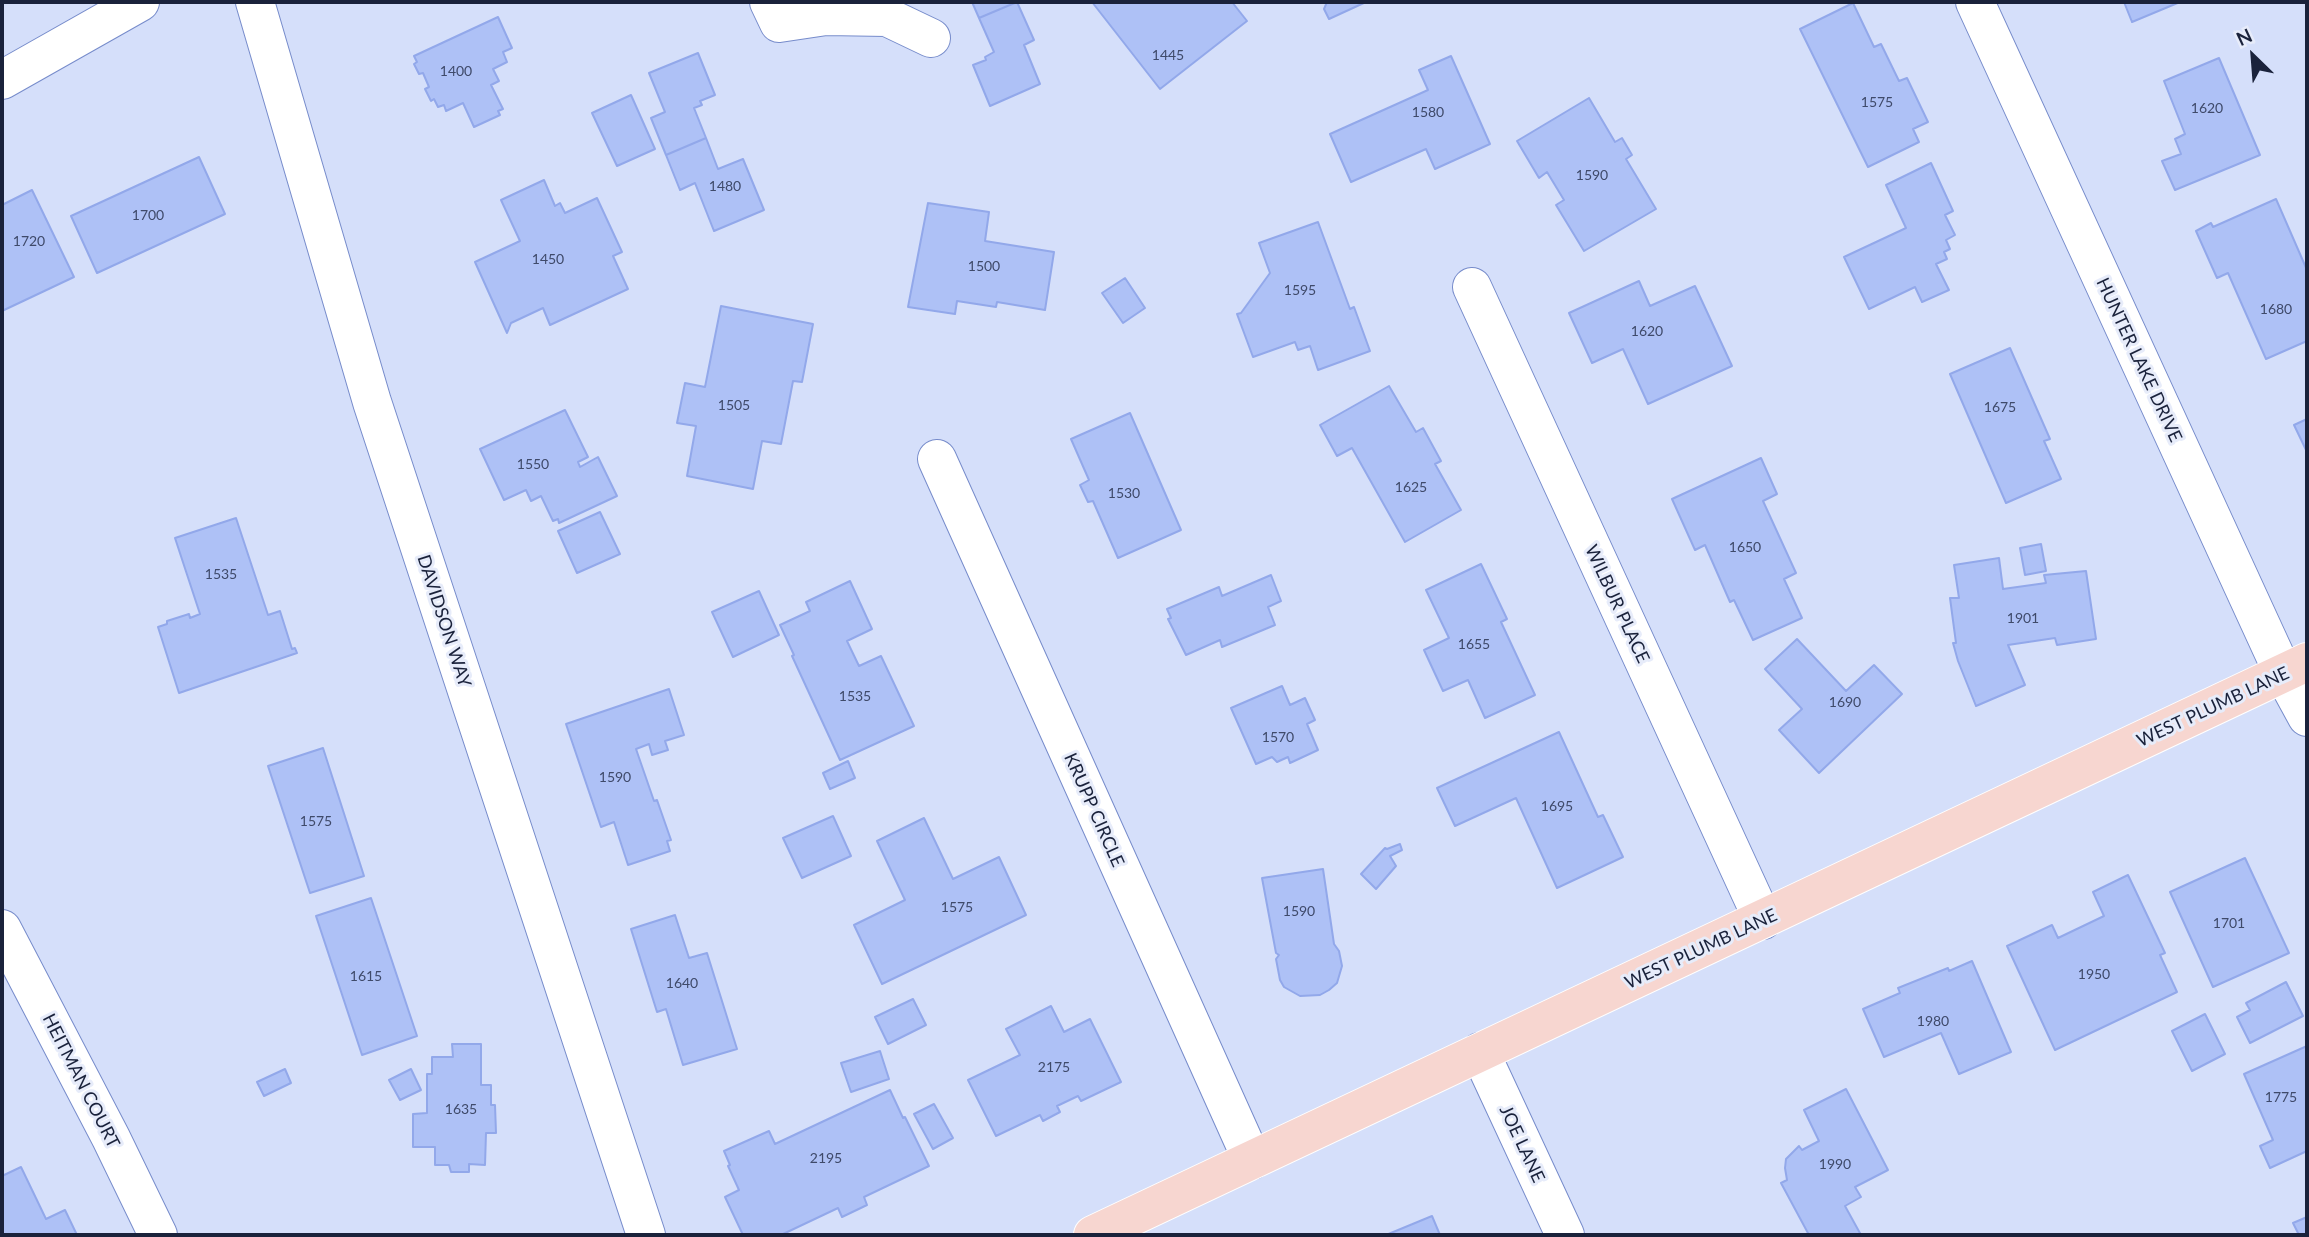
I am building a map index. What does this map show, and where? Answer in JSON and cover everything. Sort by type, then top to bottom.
[{"type":"main road","name":"WEST PLUMB LANE","points":[[1093,1235],[2295,667]]},
{"type":"street","points":[[2,80],[140,2]]},
{"type":"street","name":"DAVIDSON WAY","points":[[255,2],[372,402],[646,1235]]},
{"type":"street","points":[[769,2],[779,23],[826,16],[887,18],[931,38]]},
{"type":"street","name":"HUNTER LAKE DRIVE","points":[[1975,2],[2295,667],[2307,717]]},
{"type":"street","name":"WILBUR PLACE","points":[[1472,288],[1763,920]]},
{"type":"street","name":"KRUPP CIRCLE","points":[[937,459],[1252,1160]]},
{"type":"street","name":"HEITMAN COURT","points":[[2,929],[111,1138],[158,1235]]},
{"type":"street","name":"JOE LANE","points":[[1480,1052],[1565,1235]]},
{"type":"building","points":[[972,2],[1017,2],[979,18]]},
{"type":"building","points":[[1017,2],[1034,40],[1024,45],[1040,84],[990,106],[973,65],[986,60],[985,57],[994,52],[979,18]]},
{"type":"building","points":[[1092,2],[1232,2],[1247,21],[1160,89]]},
{"type":"building","points":[[1327,2],[1366,2],[1329,19],[1324,9]]},
{"type":"building","points":[[2124,2],[2180,2],[2132,22]]},
{"type":"building","points":[[1853,3],[1874,47],[1881,44],[1899,81],[1907,78],[1928,122],[1913,129],[1919,142],[1868,167],[1800,29]]},
{"type":"building","points":[[498,17],[512,48],[503,52],[507,62],[493,69],[499,81],[491,85],[503,109],[498,111],[500,115],[474,127],[463,103],[446,111],[444,105],[438,107],[434,99],[431,101],[425,89],[429,87],[423,73],[419,74],[414,64],[417,62],[414,56]]},
{"type":"building","points":[[698,53],[715,95],[700,101],[702,105],[694,108],[706,138],[666,155],[651,118],[665,112],[649,73]]},
{"type":"building","points":[[1451,56],[1490,144],[1435,169],[1426,149],[1351,182],[1330,134],[1428,90],[1419,70]]},
{"type":"building","points":[[2219,58],[2260,155],[2175,190],[2162,161],[2181,154],[2175,139],[2185,134],[2164,81]]},
{"type":"building","points":[[631,95],[655,149],[617,166],[592,113]]},
{"type":"building","points":[[1589,98],[1615,142],[1622,138],[1632,155],[1626,159],[1656,209],[1584,251],[1556,205],[1564,200],[1547,172],[1539,178],[1517,141]]},
{"type":"building","points":[[706,138],[718,169],[743,159],[764,210],[714,231],[695,183],[680,190],[666,155]]},
{"type":"building","points":[[199,157],[225,214],[97,273],[71,216]]},
{"type":"building","points":[[1931,163],[1953,211],[1945,215],[1955,235],[1946,240],[1950,249],[1944,252],[1947,259],[1936,264],[1949,290],[1922,302],[1915,287],[1869,309],[1844,257],[1906,228],[1886,185]]},
{"type":"building","points":[[544,180],[555,206],[560,203],[565,213],[597,198],[622,252],[613,256],[628,289],[550,325],[543,308],[511,323],[507,333],[475,262],[520,241],[501,200]]},
{"type":"building","points":[[32,190],[74,277],[2,311],[2,205]]},
{"type":"building","points":[[2276,199],[2307,270],[2307,341],[2266,359],[2228,273],[2217,278],[2196,231],[2211,223],[2213,227]]},
{"type":"building","points":[[928,203],[989,212],[985,241],[1054,252],[1045,310],[997,302],[996,307],[957,301],[955,314],[908,307]]},
{"type":"building","points":[[1318,222],[1350,309],[1354,307],[1370,351],[1318,370],[1310,346],[1298,350],[1295,342],[1253,357],[1237,314],[1241,313],[1270,273],[1259,243]]},
{"type":"building","points":[[1125,278],[1145,308],[1123,323],[1102,293]]},
{"type":"building","points":[[1639,281],[1650,306],[1695,286],[1732,366],[1648,404],[1623,349],[1592,363],[1569,313]]},
{"type":"building","points":[[721,306],[813,324],[802,382],[793,381],[781,444],[762,441],[753,489],[687,476],[696,426],[677,423],[685,383],[705,387]]},
{"type":"building","points":[[2010,348],[2050,439],[2044,441],[2061,479],[2006,503],[1950,374]]},
{"type":"building","points":[[1389,386],[1416,432],[1423,428],[1441,461],[1435,464],[1461,510],[1405,542],[1352,448],[1337,456],[1320,425]]},
{"type":"building","points":[[565,410],[588,457],[578,462],[580,467],[598,457],[617,496],[559,523],[558,519],[553,521],[541,496],[531,501],[526,490],[504,500],[480,449]]},
{"type":"building","points":[[1130,413],[1181,530],[1118,558],[1093,501],[1088,502],[1080,485],[1089,480],[1071,439]]},
{"type":"building","points":[[2307,419],[2307,452],[2294,425]]},
{"type":"building","points":[[1761,458],[1777,494],[1763,501],[1796,573],[1784,579],[1802,618],[1753,640],[1734,600],[1730,602],[1705,545],[1695,550],[1672,499]]},
{"type":"building","points":[[600,512],[620,554],[577,573],[558,531]]},
{"type":"building","points":[[236,518],[268,615],[280,611],[292,649],[295,648],[297,653],[179,693],[158,627],[189,614],[190,618],[200,614],[175,538]]},
{"type":"building","points":[[2041,544],[2046,571],[2025,575],[2020,548]]},
{"type":"building","points":[[1999,558],[2003,589],[2046,583],[2044,575],[2086,571],[2096,639],[2057,645],[2055,638],[2008,645],[2025,685],[1976,706],[1953,643],[1956,643],[1950,598],[1959,598],[1954,565]]},
{"type":"building","points":[[1481,564],[1507,619],[1501,622],[1535,695],[1485,718],[1468,680],[1443,691],[1424,650],[1449,638],[1426,590]]},
{"type":"building","points":[[1271,575],[1281,601],[1268,607],[1275,625],[1222,647],[1220,640],[1186,655],[1168,619],[1171,618],[1167,609],[1219,587],[1222,596]]},
{"type":"building","points":[[850,581],[872,629],[847,641],[859,666],[881,656],[914,726],[840,760],[780,625],[810,611],[806,602]]},
{"type":"building","points":[[759,591],[779,635],[733,657],[712,612]]},
{"type":"building","points":[[1797,639],[1846,691],[1874,665],[1902,694],[1819,773],[1779,730],[1802,709],[1765,669]]},
{"type":"building","points":[[1282,686],[1290,705],[1305,698],[1315,720],[1307,724],[1318,750],[1290,763],[1288,757],[1277,762],[1272,757],[1256,764],[1231,708]]},
{"type":"building","points":[[669,689],[684,735],[665,741],[668,750],[652,755],[649,744],[636,749],[671,840],[667,841],[670,851],[628,865],[614,822],[601,827],[566,724]]},
{"type":"building","points":[[1559,732],[1598,817],[1603,815],[1623,857],[1557,888],[1516,798],[1455,826],[1437,788]]},
{"type":"building","points":[[323,748],[364,876],[310,893],[268,766]]},
{"type":"building","points":[[848,761],[855,778],[830,789],[823,773]]},
{"type":"building","points":[[833,816],[851,856],[802,878],[783,838]]},
{"type":"building","points":[[924,818],[953,879],[999,857],[1026,915],[882,984],[854,925],[905,900],[877,841]]},
{"type":"building","points":[[1400,844],[1402,850],[1390,856],[1396,866],[1376,889],[1361,874],[1385,848]]},
{"type":"building","points":[[2245,858],[2289,953],[2213,987],[2170,892]]},
{"type":"building","points":[[1323,869],[1334,944],[1339,951],[1342,966],[1337,983],[1329,990],[1320,995],[1300,996],[1284,987],[1280,980],[1276,959],[1279,955],[1276,953],[1262,878]]},
{"type":"building","points":[[2128,875],[2165,953],[2160,955],[2177,992],[2055,1050],[2007,946],[2052,925],[2058,938],[2104,916],[2093,892]]},
{"type":"building","points":[[371,898],[417,1036],[362,1055],[316,916]]},
{"type":"building","points":[[675,915],[689,958],[707,953],[737,1049],[683,1065],[666,1009],[657,1012],[631,929]]},
{"type":"building","points":[[1972,961],[2011,1052],[1959,1074],[1941,1033],[1884,1057],[1863,1009],[1900,993],[1898,988]]},
{"type":"building","points":[[2286,982],[2303,1016],[2250,1043],[2237,1017],[2250,1010],[2246,1003]]},
{"type":"building","points":[[913,999],[926,1025],[888,1044],[875,1017]]},
{"type":"building","points":[[1051,1006],[1064,1032],[1090,1019],[1121,1082],[1081,1101],[1078,1096],[1057,1106],[1060,1112],[1043,1121],[1040,1115],[996,1136],[968,1080],[1020,1055],[1006,1029]]},
{"type":"building","points":[[2205,1014],[2225,1054],[2192,1071],[2172,1031]]},
{"type":"building","points":[[452,1044],[481,1044],[481,1085],[491,1085],[491,1105],[495,1105],[496,1133],[486,1133],[485,1165],[469,1164],[469,1172],[451,1172],[449,1165],[435,1165],[435,1147],[413,1147],[413,1114],[427,1113],[427,1074],[432,1074],[432,1057],[453,1057]]},
{"type":"building","points":[[2307,1046],[2307,1151],[2270,1168],[2260,1146],[2273,1140],[2244,1074]]},
{"type":"building","points":[[880,1051],[889,1079],[851,1092],[841,1063]]},
{"type":"building","points":[[285,1069],[291,1083],[264,1096],[257,1082]]},
{"type":"building","points":[[411,1069],[421,1090],[400,1100],[389,1080]]},
{"type":"building","points":[[1846,1089],[1888,1170],[1855,1187],[1861,1197],[1845,1206],[1861,1235],[1809,1235],[1781,1183],[1787,1180],[1786,1159],[1799,1146],[1802,1150],[1819,1141],[1804,1110]]},
{"type":"building","points":[[890,1090],[929,1166],[864,1197],[867,1205],[842,1217],[838,1208],[781,1235],[743,1235],[725,1197],[739,1190],[724,1151],[769,1131],[775,1144]]},
{"type":"building","points":[[934,1104],[953,1138],[933,1149],[914,1114]]},
{"type":"building","points":[[21,1167],[46,1219],[65,1210],[77,1235],[2,1235],[2,1176]]},
{"type":"building","points":[[1432,1216],[1440,1235],[1386,1235]]},
{"type":"building","points":[[2307,1217],[2307,1235],[2299,1235],[2293,1223]]}]
